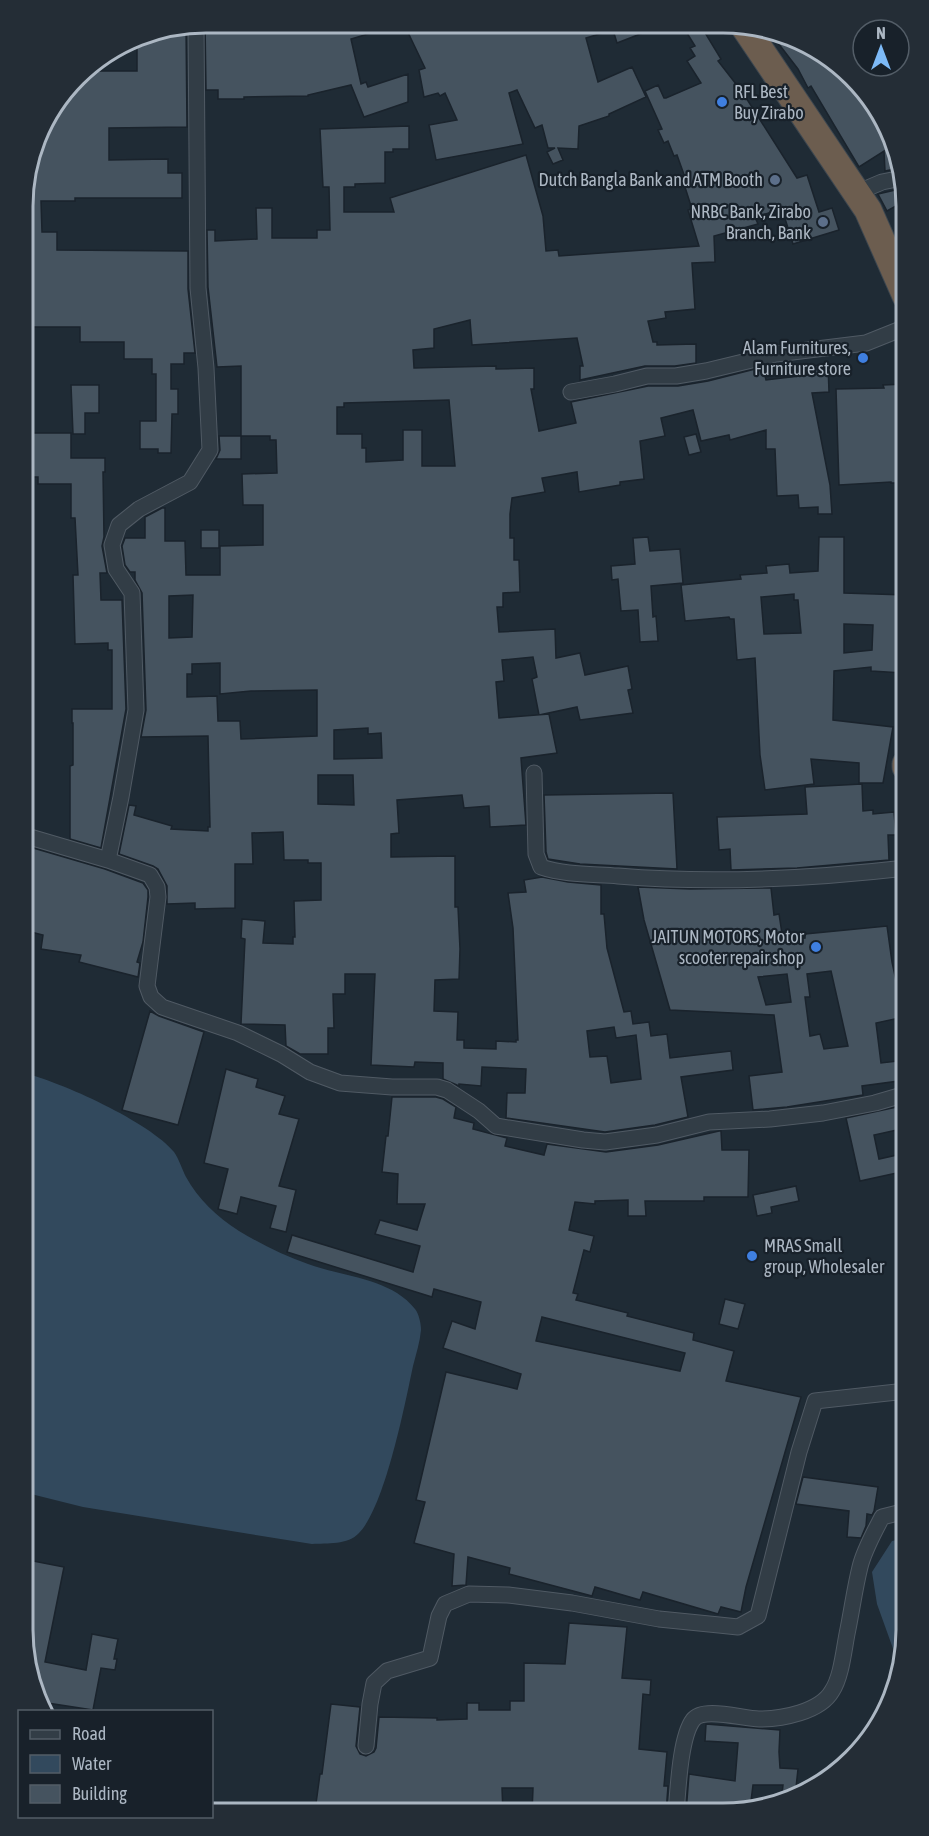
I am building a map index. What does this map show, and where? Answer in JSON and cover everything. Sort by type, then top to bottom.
[{"type":"highway","points":[[750,35],[868,210],[896,273]]},
{"type":"street","points":[[108,860],[136,711],[132,593],[116,569],[112,545],[119,525],[139,509],[189,482],[210,450],[206,368],[198,288],[196,33]]},
{"type":"street","points":[[856,193],[894,180]]},
{"type":"street","points":[[571,392],[647,376],[676,376],[706,371],[776,354],[866,343],[896,331]]},
{"type":"street","points":[[534,773],[536,854],[541,867],[556,872],[650,879],[737,881],[846,875],[896,869]]},
{"type":"street","points":[[33,838],[150,875],[157,887],[157,907],[147,986],[151,997],[162,1007],[238,1034],[282,1054],[310,1071],[340,1083],[392,1087],[437,1087],[447,1090],[479,1111],[496,1126],[605,1142],[657,1135],[709,1122],[770,1119],[823,1113],[896,1097]]},
{"type":"street","points":[[366,1746],[374,1683],[387,1671],[430,1658],[439,1616],[445,1604],[469,1594],[508,1595],[572,1603],[659,1619],[738,1627],[758,1616],[799,1452],[815,1401],[896,1392]]},
{"type":"street","points":[[677,1803],[686,1740],[693,1720],[699,1715],[717,1713],[760,1719],[804,1712],[825,1701],[834,1689],[842,1658],[860,1565],[882,1517],[896,1514]]},
{"type":"water","points":[[33,1076],[81,1094],[126,1116],[146,1129],[174,1152],[191,1185],[202,1200],[223,1220],[239,1231],[299,1261],[366,1280],[393,1291],[415,1309],[421,1330],[393,1454],[385,1479],[368,1520],[359,1533],[349,1540],[312,1544],[83,1507],[33,1494]]},
{"type":"water","points":[[896,1540],[895,1653],[877,1604],[872,1572],[892,1541]]},
{"type":"building","points":[[205,33],[372,33],[351,39],[361,84],[366,82],[368,87],[408,74],[408,102],[364,117],[351,85],[308,96],[244,97],[244,99],[218,99],[218,90],[206,90]]},
{"type":"building","points":[[408,33],[603,33],[586,38],[598,82],[632,67],[646,97],[609,116],[579,126],[578,149],[558,148],[563,160],[553,164],[547,152],[555,148],[548,148],[542,125],[535,128],[517,90],[509,93],[523,144],[436,160],[429,125],[457,120],[445,93],[440,96],[438,93],[424,97],[419,70],[425,68]]},
{"type":"building","points":[[614,33],[643,33],[617,43]]},
{"type":"building","points":[[687,33],[705,33],[721,59],[718,61],[743,93],[797,178],[807,175],[819,212],[832,208],[839,230],[793,244],[782,209],[755,217],[758,224],[714,236],[715,262],[692,263],[695,309],[665,312],[666,318],[648,321],[653,342],[657,342],[657,345],[696,344],[696,363],[645,366],[580,380],[580,366],[583,366],[577,338],[472,345],[470,320],[434,329],[434,348],[413,350],[414,368],[496,366],[496,369],[534,368],[534,389],[531,389],[539,431],[576,423],[571,402],[648,386],[678,386],[708,381],[763,367],[766,380],[807,375],[806,366],[828,365],[829,392],[812,393],[830,485],[832,514],[818,514],[818,507],[799,508],[798,495],[777,496],[775,449],[766,449],[766,430],[730,440],[729,435],[701,441],[693,410],[661,418],[665,436],[640,441],[644,479],[579,492],[577,472],[542,478],[545,492],[512,498],[510,538],[514,538],[514,560],[519,560],[520,592],[503,593],[503,607],[497,607],[499,632],[555,629],[556,658],[580,653],[585,675],[628,666],[632,689],[628,690],[633,713],[580,720],[577,707],[541,715],[549,714],[557,753],[521,758],[526,825],[490,827],[489,806],[464,808],[462,795],[397,800],[399,833],[391,834],[391,857],[455,856],[455,907],[458,907],[460,949],[459,979],[435,980],[434,1011],[458,1012],[457,1040],[464,1040],[464,1048],[496,1049],[496,1041],[516,1042],[518,1040],[513,928],[508,893],[526,892],[524,880],[542,877],[601,885],[601,914],[604,914],[607,948],[624,1012],[631,1011],[633,1024],[649,1022],[651,1036],[667,1034],[670,1058],[731,1051],[733,1070],[681,1077],[688,1117],[655,1125],[605,1132],[506,1118],[507,1093],[525,1093],[526,1069],[482,1067],[481,1086],[459,1084],[459,1086],[443,1079],[443,1063],[415,1062],[414,1067],[371,1065],[375,974],[345,974],[345,994],[333,994],[334,1028],[328,1028],[328,1054],[300,1054],[286,1046],[285,1025],[241,1024],[245,939],[241,938],[242,919],[265,921],[263,943],[293,944],[293,937],[295,937],[294,901],[321,900],[321,863],[308,863],[308,860],[284,860],[283,832],[252,833],[253,864],[235,864],[235,908],[195,909],[195,903],[167,904],[167,886],[158,869],[119,854],[129,805],[136,806],[134,815],[172,826],[171,829],[208,831],[210,827],[208,736],[141,737],[146,710],[142,593],[135,580],[135,572],[130,572],[125,565],[122,546],[125,538],[145,538],[145,517],[162,508],[165,508],[165,541],[185,541],[186,575],[220,575],[220,546],[263,545],[263,505],[243,505],[242,474],[277,473],[276,440],[270,440],[270,436],[241,436],[241,366],[217,367],[208,287],[207,230],[215,230],[215,241],[257,239],[256,208],[272,208],[272,238],[317,238],[317,230],[330,230],[329,187],[323,187],[320,129],[409,126],[409,149],[393,149],[393,152],[385,152],[385,183],[355,184],[355,187],[344,187],[344,212],[394,212],[390,198],[526,155],[543,216],[546,251],[558,250],[559,256],[699,246],[688,210],[692,209],[684,184],[687,183],[677,155],[674,156],[668,141],[664,143],[658,130],[662,129],[645,91],[658,85],[666,98],[701,83],[687,61],[695,56],[690,48],[695,46]],"holes":[[[449,400],[455,466],[422,466],[422,430],[403,430],[403,460],[366,462],[366,448],[362,448],[362,434],[337,434],[337,407],[344,407],[344,403]],[[193,595],[192,637],[169,638],[169,596]],[[533,657],[537,677],[532,679],[539,715],[499,718],[496,682],[504,681],[502,660]],[[220,663],[220,694],[317,690],[317,736],[241,739],[240,721],[218,721],[217,696],[187,697],[187,674],[192,674],[192,664]],[[368,728],[368,734],[381,733],[382,758],[334,759],[334,730]],[[318,775],[353,775],[354,805],[318,804]],[[614,1027],[616,1038],[636,1035],[641,1079],[611,1083],[607,1056],[590,1057],[587,1031]]]},
{"type":"building","points":[[186,34],[187,127],[109,128],[109,160],[168,159],[168,173],[182,173],[182,198],[75,198],[75,201],[41,201],[42,232],[57,232],[57,250],[188,251],[188,289],[195,353],[184,353],[184,364],[171,364],[171,389],[178,389],[178,414],[172,414],[171,453],[158,453],[158,449],[140,449],[140,421],[156,421],[156,374],[152,374],[152,359],[124,359],[124,342],[80,342],[80,327],[33,327],[34,183],[46,140],[62,110],[76,92],[98,71],[137,71],[137,48],[150,42]]},
{"type":"building","points":[[777,41],[819,62],[853,92],[878,129],[892,170],[885,171],[884,151],[859,167],[811,86],[808,88],[798,69]]},
{"type":"building","points":[[895,190],[896,206],[887,211],[878,194]]},
{"type":"building","points":[[896,384],[896,483],[839,485],[836,389],[884,388],[883,385]]},
{"type":"building","points":[[71,385],[99,385],[99,413],[85,413],[85,434],[73,434]]},
{"type":"building","points":[[33,433],[71,433],[71,458],[105,458],[102,546],[107,573],[100,573],[101,600],[122,600],[126,709],[101,848],[70,839],[70,766],[73,765],[72,709],[112,709],[112,650],[108,650],[108,643],[75,644],[73,575],[78,575],[75,518],[71,518],[71,484],[38,484],[38,477],[33,477]]},
{"type":"building","points":[[696,434],[701,452],[689,455],[684,437]]},
{"type":"building","points":[[219,436],[241,436],[241,459],[216,459],[220,450]]},
{"type":"building","points":[[201,530],[219,530],[219,548],[201,548]]},
{"type":"building","points":[[648,537],[650,551],[680,549],[683,583],[651,586],[653,617],[656,616],[658,641],[640,642],[638,610],[621,611],[618,579],[612,580],[611,566],[635,564],[633,538]]},
{"type":"building","points":[[819,537],[844,537],[844,593],[896,595],[896,673],[871,671],[871,667],[834,671],[833,720],[893,727],[883,783],[859,783],[859,763],[811,759],[814,784],[765,790],[760,755],[755,658],[737,660],[734,619],[729,617],[685,621],[681,585],[741,579],[740,575],[767,573],[766,566],[789,564],[790,573],[818,571]],"holes":[[[794,594],[794,600],[798,600],[801,633],[764,634],[761,597]],[[844,624],[873,625],[872,650],[844,653]]]},
{"type":"building","points":[[862,784],[863,811],[873,810],[873,814],[894,812],[896,835],[888,835],[889,860],[797,868],[731,870],[730,849],[719,850],[717,817],[807,814],[805,787]]},
{"type":"building","points":[[673,793],[677,869],[580,864],[548,859],[544,795]]},
{"type":"building","points":[[33,848],[105,869],[143,883],[148,890],[143,942],[137,962],[140,963],[138,977],[79,962],[81,955],[41,949],[43,935],[33,932]]},
{"type":"building","points":[[638,887],[771,888],[774,915],[779,914],[783,940],[805,938],[805,934],[887,926],[896,980],[896,1019],[876,1023],[881,1063],[896,1061],[896,1081],[862,1086],[863,1095],[753,1110],[749,1076],[782,1072],[774,1015],[670,1010],[644,920]],"holes":[[[831,971],[848,1046],[824,1049],[820,1034],[810,1036],[805,997],[810,997],[807,974]],[[787,974],[791,1002],[766,1005],[758,977]]]},
{"type":"building","points":[[150,1011],[204,1032],[178,1125],[122,1110]]},
{"type":"building","points":[[226,1069],[258,1079],[256,1087],[285,1096],[279,1114],[299,1119],[279,1186],[296,1190],[286,1232],[270,1228],[276,1206],[241,1197],[237,1214],[218,1209],[228,1169],[204,1163]]},
{"type":"building","points":[[392,1097],[436,1097],[456,1107],[454,1118],[474,1123],[473,1129],[507,1138],[505,1146],[544,1155],[547,1144],[606,1152],[658,1145],[719,1131],[721,1131],[722,1150],[749,1150],[748,1197],[704,1197],[704,1201],[645,1201],[646,1216],[628,1216],[628,1200],[595,1201],[595,1204],[575,1202],[569,1230],[594,1236],[590,1252],[584,1250],[573,1293],[578,1294],[576,1300],[694,1333],[693,1340],[734,1351],[726,1381],[801,1397],[746,1587],[741,1612],[721,1607],[718,1614],[643,1592],[640,1600],[595,1587],[592,1596],[509,1574],[510,1568],[468,1557],[466,1585],[452,1586],[454,1554],[414,1543],[425,1502],[416,1500],[446,1372],[517,1389],[521,1374],[443,1348],[452,1321],[475,1329],[481,1302],[434,1289],[432,1297],[287,1252],[292,1235],[413,1272],[420,1246],[375,1234],[380,1220],[417,1230],[425,1204],[397,1204],[398,1174],[382,1172],[386,1136],[388,1136]],"holes":[[[542,1317],[685,1353],[680,1371],[536,1341]]]},
{"type":"building","points":[[896,1107],[896,1130],[874,1135],[879,1159],[896,1155],[896,1173],[860,1181],[846,1118]]},
{"type":"building","points":[[796,1186],[799,1201],[771,1207],[772,1213],[757,1216],[753,1195]]},
{"type":"building","points":[[725,1299],[745,1304],[738,1329],[719,1324]]},
{"type":"building","points":[[803,1477],[878,1487],[874,1511],[872,1515],[867,1514],[866,1526],[861,1538],[847,1537],[849,1511],[796,1504]]},
{"type":"building","points":[[33,1561],[64,1567],[45,1662],[86,1670],[92,1634],[118,1639],[114,1659],[117,1659],[115,1670],[101,1668],[93,1710],[49,1703],[42,1686],[34,1653]]},
{"type":"building","points":[[569,1623],[627,1627],[622,1678],[651,1680],[650,1695],[643,1694],[639,1749],[667,1752],[664,1786],[668,1786],[667,1803],[532,1803],[533,1788],[502,1788],[503,1803],[316,1803],[331,1704],[360,1707],[356,1746],[360,1754],[366,1756],[374,1752],[376,1748],[379,1717],[467,1719],[467,1703],[479,1703],[479,1710],[510,1710],[510,1701],[524,1701],[524,1663],[565,1664]]},
{"type":"building","points":[[706,1724],[780,1730],[780,1768],[798,1769],[796,1787],[782,1793],[783,1785],[753,1785],[751,1801],[687,1803],[689,1774],[735,1781],[738,1743],[705,1741]]},
{"type":"place","name":"RFL Best Buy Zirabo","points":[[722,102]]},
{"type":"place","name":"Dutch Bangla Bank and ATM Booth","points":[[775,180]]},
{"type":"place","name":"NRBC Bank, Zirabo Branch, Bank","points":[[823,222]]},
{"type":"place","name":"Alam Furnitures, Furniture store","points":[[863,358]]},
{"type":"place","name":"JAITUN MOTORS, Motor scooter repair shop","points":[[816,947]]},
{"type":"place","name":"MRAS Small group, Wholesaler","points":[[752,1256]]}]
